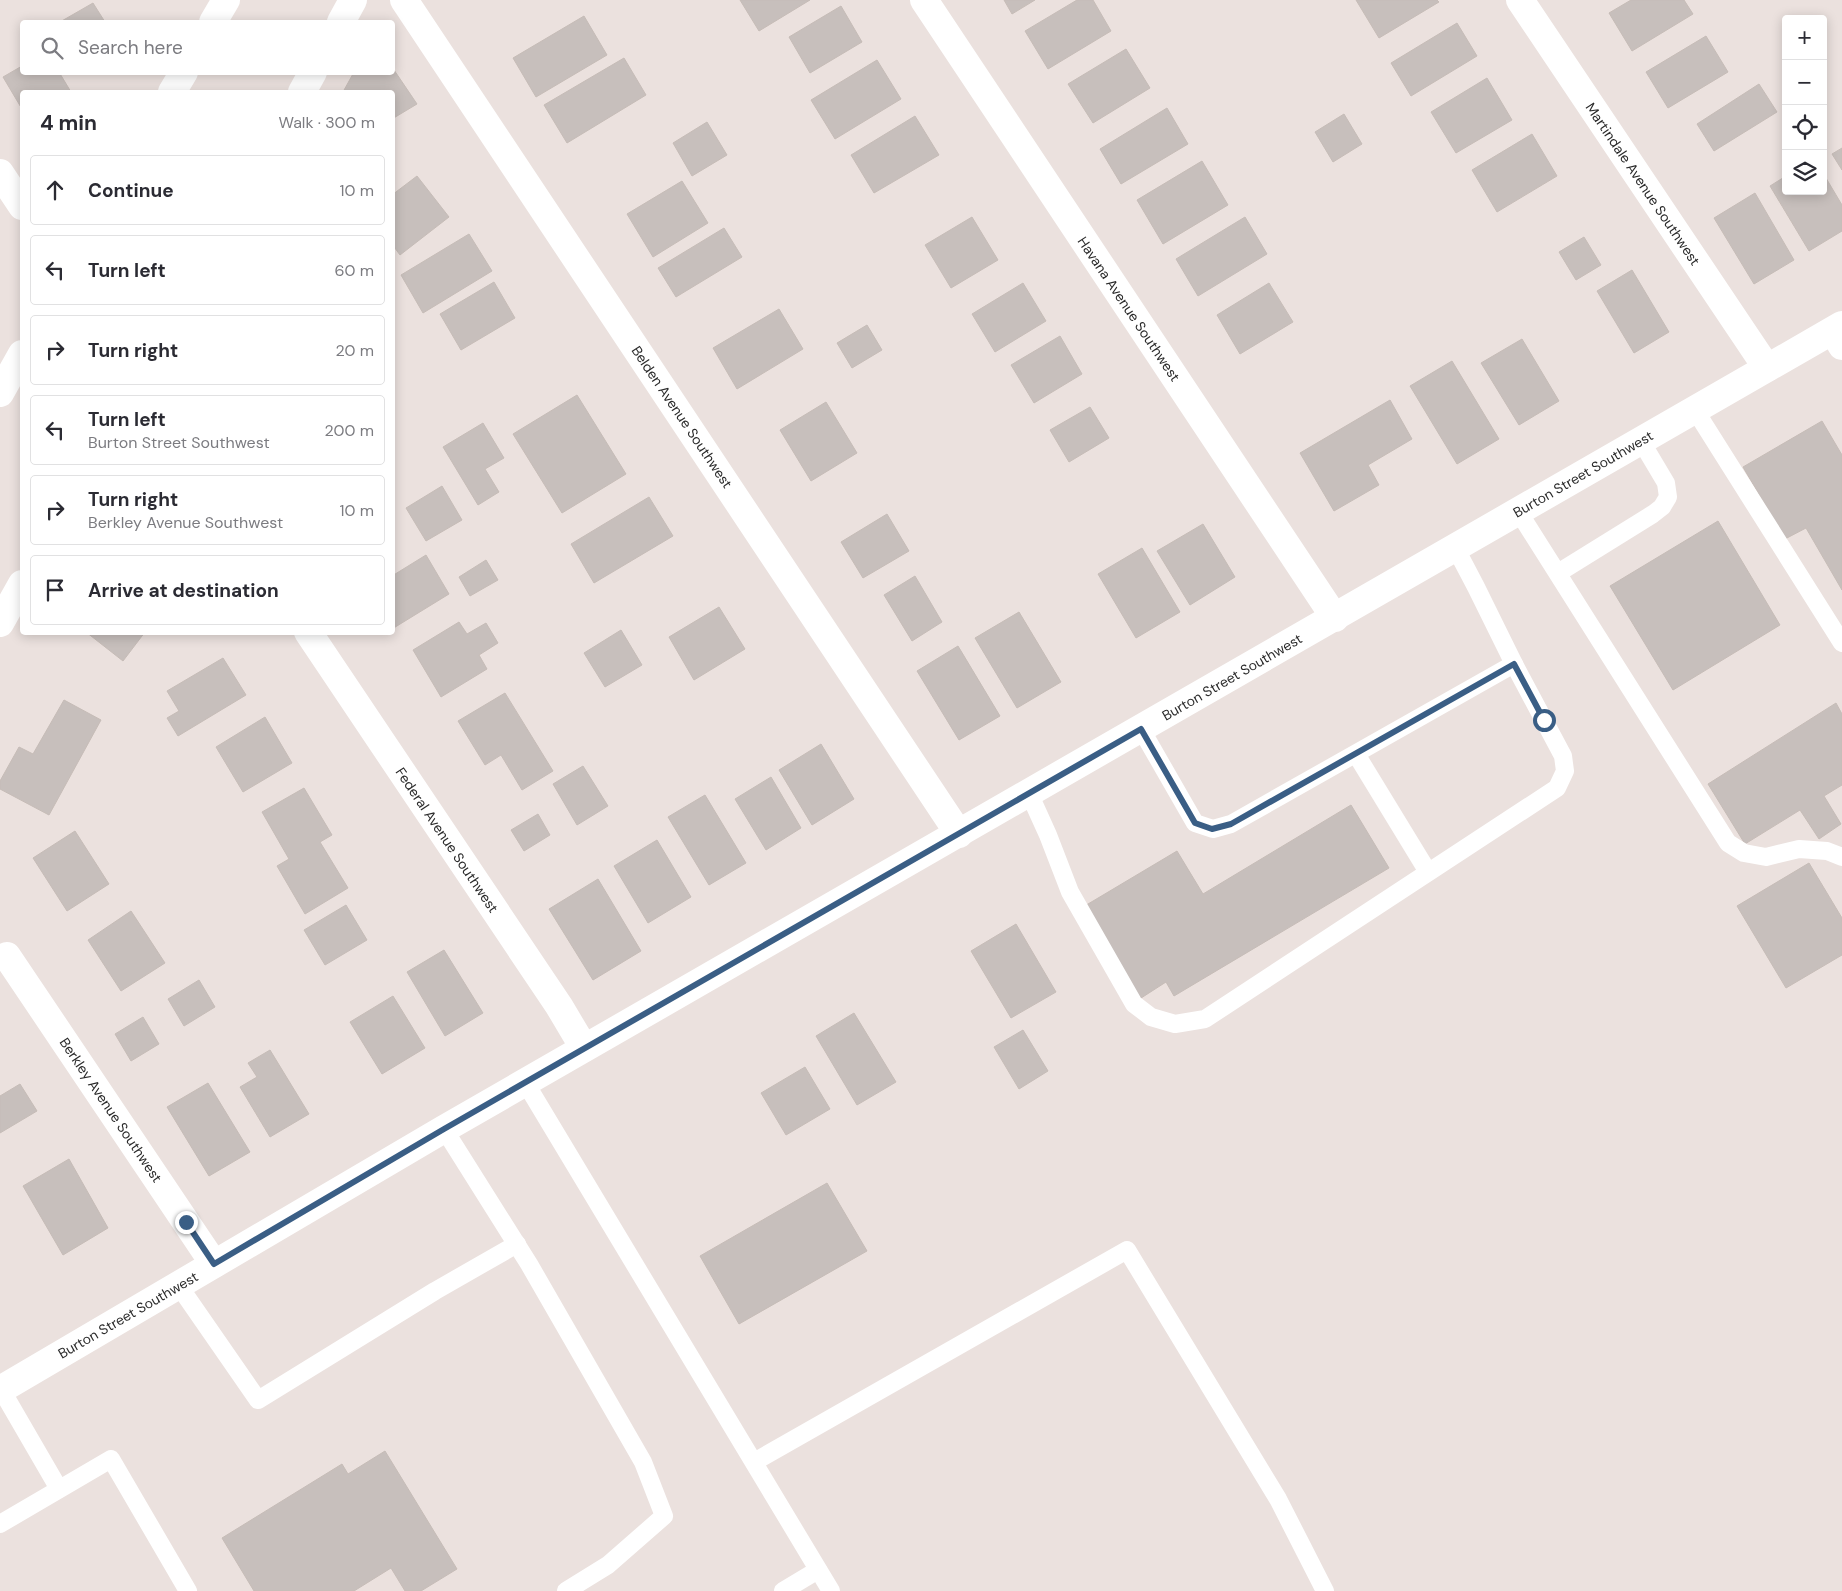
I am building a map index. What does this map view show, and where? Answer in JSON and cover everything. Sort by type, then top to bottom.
[{"type":"street","points":[[214,20],[226,0]]},
{"type":"street","points":[[342,20],[353,0]]},
{"type":"street","name":"Belden Avenue Southwest","points":[[404,0],[959,834]]},
{"type":"street","name":"Havana Avenue Southwest","points":[[924,0],[1335,618]]},
{"type":"street","name":"Martindale Avenue Southwest","points":[[1520,0],[1767,368]]},
{"type":"street","points":[[173,90],[182,75]]},
{"type":"street","points":[[303,90],[311,75]]},
{"type":"street","points":[[0,173],[20,203]]},
{"type":"street","name":"Burton Street Southwest","points":[[1,1389],[525,1082],[1767,368],[1839,334]]},
{"type":"street","points":[[0,394],[20,358]]},
{"type":"street","points":[[0,623],[20,588]]},
{"type":"street","name":"Federal Avenue Southwest","points":[[310,635],[559,1006],[584,1048]]},
{"type":"street","name":"Berkley Avenue Southwest","points":[[8,956],[214,1264]]},
{"type":"lane","points":[[1695,410],[1842,643]]},
{"type":"lane","points":[[1558,573],[1653,514],[1668,497],[1666,482],[1641,441]]},
{"type":"lane","points":[[1518,511],[1728,843],[1744,853],[1766,857],[1799,849],[1827,851],[1842,857]]},
{"type":"lane","points":[[1029,792],[1070,892],[1134,1004],[1151,1017],[1175,1024],[1205,1019],[1557,788],[1565,771],[1563,756],[1455,548]]},
{"type":"lane","points":[[1141,729],[1195,823],[1212,829],[1231,824],[1514,664]]},
{"type":"lane","points":[[1356,754],[1428,872]]},
{"type":"lane","points":[[525,1082],[831,1591]]},
{"type":"lane","points":[[444,1129],[518,1244],[643,1462],[664,1516],[608,1565],[566,1591]]},
{"type":"lane","points":[[179,1286],[258,1400],[435,1291],[518,1244]]},
{"type":"lane","points":[[754,1462],[1127,1250],[1278,1498],[1325,1591]]},
{"type":"lane","points":[[1,1389],[59,1489]]},
{"type":"lane","points":[[0,1524],[111,1459],[188,1591]]},
{"type":"lane","points":[[783,1591],[818,1570]]},
{"type":"building","points":[[740,0],[810,0],[759,31]]},
{"type":"building","points":[[1004,0],[1035,0],[1012,14]]},
{"type":"building","points":[[1077,0],[1093,0],[1111,31],[1048,69],[1025,31]]},
{"type":"building","points":[[1356,0],[1437,0],[1439,2],[1379,38]]},
{"type":"building","points":[[1631,0],[1684,0],[1693,14],[1632,51],[1609,13]]},
{"type":"building","points":[[93,3],[104,20],[63,20]]},
{"type":"building","points":[[841,6],[862,42],[810,73],[789,37]]},
{"type":"building","points":[[584,16],[607,55],[536,97],[513,58]]},
{"type":"building","points":[[1457,23],[1477,56],[1411,96],[1391,63]]},
{"type":"building","points":[[1706,36],[1728,72],[1668,108],[1646,72]]},
{"type":"building","points":[[1126,49],[1150,88],[1093,123],[1068,84]]},
{"type":"building","points":[[624,58],[646,95],[567,143],[544,105]]},
{"type":"building","points":[[877,60],[901,99],[835,139],[811,100]]},
{"type":"building","points":[[20,67],[20,75],[61,75],[70,90],[20,90],[20,106],[3,77]]},
{"type":"building","points":[[395,71],[417,104],[395,117],[395,90],[344,90],[352,75],[395,75]]},
{"type":"building","points":[[1487,78],[1512,120],[1456,153],[1431,112]]},
{"type":"building","points":[[1759,84],[1777,112],[1714,151],[1697,124]]},
{"type":"building","points":[[1167,108],[1188,144],[1121,184],[1100,149]]},
{"type":"building","points":[[1344,114],[1362,144],[1333,162],[1315,132]]},
{"type":"building","points":[[915,116],[939,155],[874,193],[851,155]]},
{"type":"building","points":[[707,122],[727,155],[692,176],[673,143]]},
{"type":"building","points":[[1532,134],[1557,176],[1497,212],[1472,170]]},
{"type":"building","points":[[1842,148],[1842,170],[1832,154]]},
{"type":"building","points":[[1202,161],[1228,205],[1163,244],[1137,200]]},
{"type":"building","points":[[417,176],[449,217],[400,255],[395,248],[395,193]]},
{"type":"building","points":[[1782,178],[1782,195],[1827,195],[1827,180],[1842,205],[1842,231],[1809,251],[1770,186]]},
{"type":"building","points":[[682,181],[708,223],[653,257],[627,214]]},
{"type":"building","points":[[1755,193],[1794,260],[1754,284],[1714,218]]},
{"type":"building","points":[[972,217],[998,260],[951,288],[925,245]]},
{"type":"building","points":[[1245,217],[1267,254],[1198,296],[1176,259]]},
{"type":"building","points":[[724,228],[742,257],[676,297],[658,268]]},
{"type":"building","points":[[469,234],[492,271],[423,313],[401,275]]},
{"type":"building","points":[[1584,237],[1601,265],[1576,280],[1559,252]]},
{"type":"building","points":[[1632,270],[1669,332],[1634,353],[1597,291]]},
{"type":"building","points":[[494,282],[515,318],[461,350],[440,314]]},
{"type":"building","points":[[1023,283],[1046,321],[995,352],[972,314]]},
{"type":"building","points":[[1269,283],[1293,322],[1240,354],[1217,315]]},
{"type":"building","points":[[779,309],[803,349],[737,389],[713,348]]},
{"type":"building","points":[[867,325],[882,350],[852,368],[837,343]]},
{"type":"building","points":[[1060,336],[1082,374],[1034,403],[1011,365]]},
{"type":"building","points":[[1522,339],[1559,401],[1519,425],[1481,363]]},
{"type":"building","points":[[1452,361],[1499,439],[1457,464],[1410,386]]},
{"type":"building","points":[[577,395],[626,474],[562,513],[513,434]]},
{"type":"building","points":[[1390,400],[1412,439],[1368,465],[1379,485],[1334,511],[1300,453]]},
{"type":"building","points":[[826,402],[857,453],[811,481],[780,430]]},
{"type":"building","points":[[1090,407],[1109,438],[1069,462],[1050,430]]},
{"type":"building","points":[[1822,421],[1842,455],[1842,590],[1806,528],[1785,539],[1743,467]]},
{"type":"building","points":[[483,423],[504,458],[485,469],[499,492],[478,505],[443,447]]},
{"type":"building","points":[[442,486],[462,520],[426,541],[406,508]]},
{"type":"building","points":[[649,497],[673,536],[594,583],[571,544]]},
{"type":"building","points":[[887,514],[909,551],[863,578],[841,542]]},
{"type":"building","points":[[1718,521],[1780,625],[1673,690],[1610,586]]},
{"type":"building","points":[[1203,524],[1235,577],[1190,605],[1157,551]]},
{"type":"building","points":[[1142,548],[1180,612],[1136,638],[1098,574]]},
{"type":"building","points":[[426,555],[449,594],[395,627],[395,574]]},
{"type":"building","points":[[486,560],[498,580],[470,596],[459,577]]},
{"type":"building","points":[[915,576],[942,622],[912,641],[884,595]]},
{"type":"building","points":[[719,607],[745,649],[694,680],[669,637]]},
{"type":"building","points":[[1019,612],[1061,682],[1017,708],[975,638]]},
{"type":"building","points":[[459,622],[467,634],[486,623],[498,643],[479,655],[487,669],[441,697],[413,650]]},
{"type":"building","points":[[621,630],[642,665],[605,687],[584,653]]},
{"type":"building","points":[[90,635],[143,635],[123,661]]},
{"type":"building","points":[[958,646],[1000,716],[959,740],[917,671]]},
{"type":"building","points":[[223,658],[246,695],[178,736],[167,718],[179,711],[167,691]]},
{"type":"building","points":[[505,693],[553,771],[522,790],[501,755],[485,765],[458,721]]},
{"type":"building","points":[[64,700],[101,720],[49,815],[0,789],[0,781],[19,747],[33,754]]},
{"type":"building","points":[[1836,703],[1842,714],[1842,785],[1824,796],[1841,824],[1819,839],[1800,810],[1745,844],[1708,784]]},
{"type":"building","points":[[265,717],[292,763],[243,792],[216,747]]},
{"type":"building","points":[[821,744],[854,799],[812,825],[779,770]]},
{"type":"building","points":[[583,766],[608,806],[577,825],[553,784]]},
{"type":"building","points":[[771,777],[801,828],[766,850],[735,799]]},
{"type":"building","points":[[304,788],[332,835],[320,842],[348,888],[305,914],[277,866],[289,859],[262,812]]},
{"type":"building","points":[[705,795],[746,863],[709,885],[668,817]]},
{"type":"building","points":[[1351,805],[1389,868],[1174,996],[1166,982],[1138,1000],[1083,907],[1177,851],[1203,894]]},
{"type":"building","points":[[538,814],[550,835],[524,851],[511,830]]},
{"type":"building","points":[[75,831],[109,884],[67,911],[33,858]]},
{"type":"building","points":[[657,840],[691,897],[648,923],[614,866]]},
{"type":"building","points":[[1809,863],[1842,918],[1842,955],[1786,988],[1737,906]]},
{"type":"building","points":[[598,879],[641,951],[593,980],[549,909]]},
{"type":"building","points":[[346,905],[367,940],[325,965],[304,930]]},
{"type":"building","points":[[131,911],[165,963],[121,991],[88,940]]},
{"type":"building","points":[[1016,924],[1056,992],[1011,1018],[971,951]]},
{"type":"building","points":[[444,950],[483,1013],[445,1036],[407,972]]},
{"type":"building","points":[[199,980],[215,1007],[184,1026],[168,999]]},
{"type":"building","points":[[393,996],[425,1048],[382,1074],[350,1022]]},
{"type":"building","points":[[854,1013],[896,1082],[857,1105],[816,1036]]},
{"type":"building","points":[[143,1017],[159,1044],[131,1061],[115,1034]]},
{"type":"building","points":[[1023,1030],[1048,1071],[1019,1089],[994,1047]]},
{"type":"building","points":[[270,1050],[309,1114],[270,1137],[240,1087],[257,1077],[248,1063]]},
{"type":"building","points":[[805,1067],[830,1109],[786,1135],[761,1093]]},
{"type":"building","points":[[208,1083],[250,1152],[209,1176],[167,1107]]},
{"type":"building","points":[[20,1084],[37,1111],[0,1133],[0,1096]]},
{"type":"building","points":[[69,1159],[108,1228],[63,1255],[23,1186]]},
{"type":"building","points":[[827,1183],[867,1251],[739,1324],[700,1256]]},
{"type":"building","points":[[385,1451],[457,1569],[421,1591],[405,1591],[391,1568],[354,1591],[254,1591],[222,1538],[342,1464],[348,1474]]},
{"type":"route","points":[[186,1222],[214,1264],[584,1048],[1141,729],[1164,766],[1195,823],[1212,829],[1231,824],[1514,664],[1544,720]]}]
